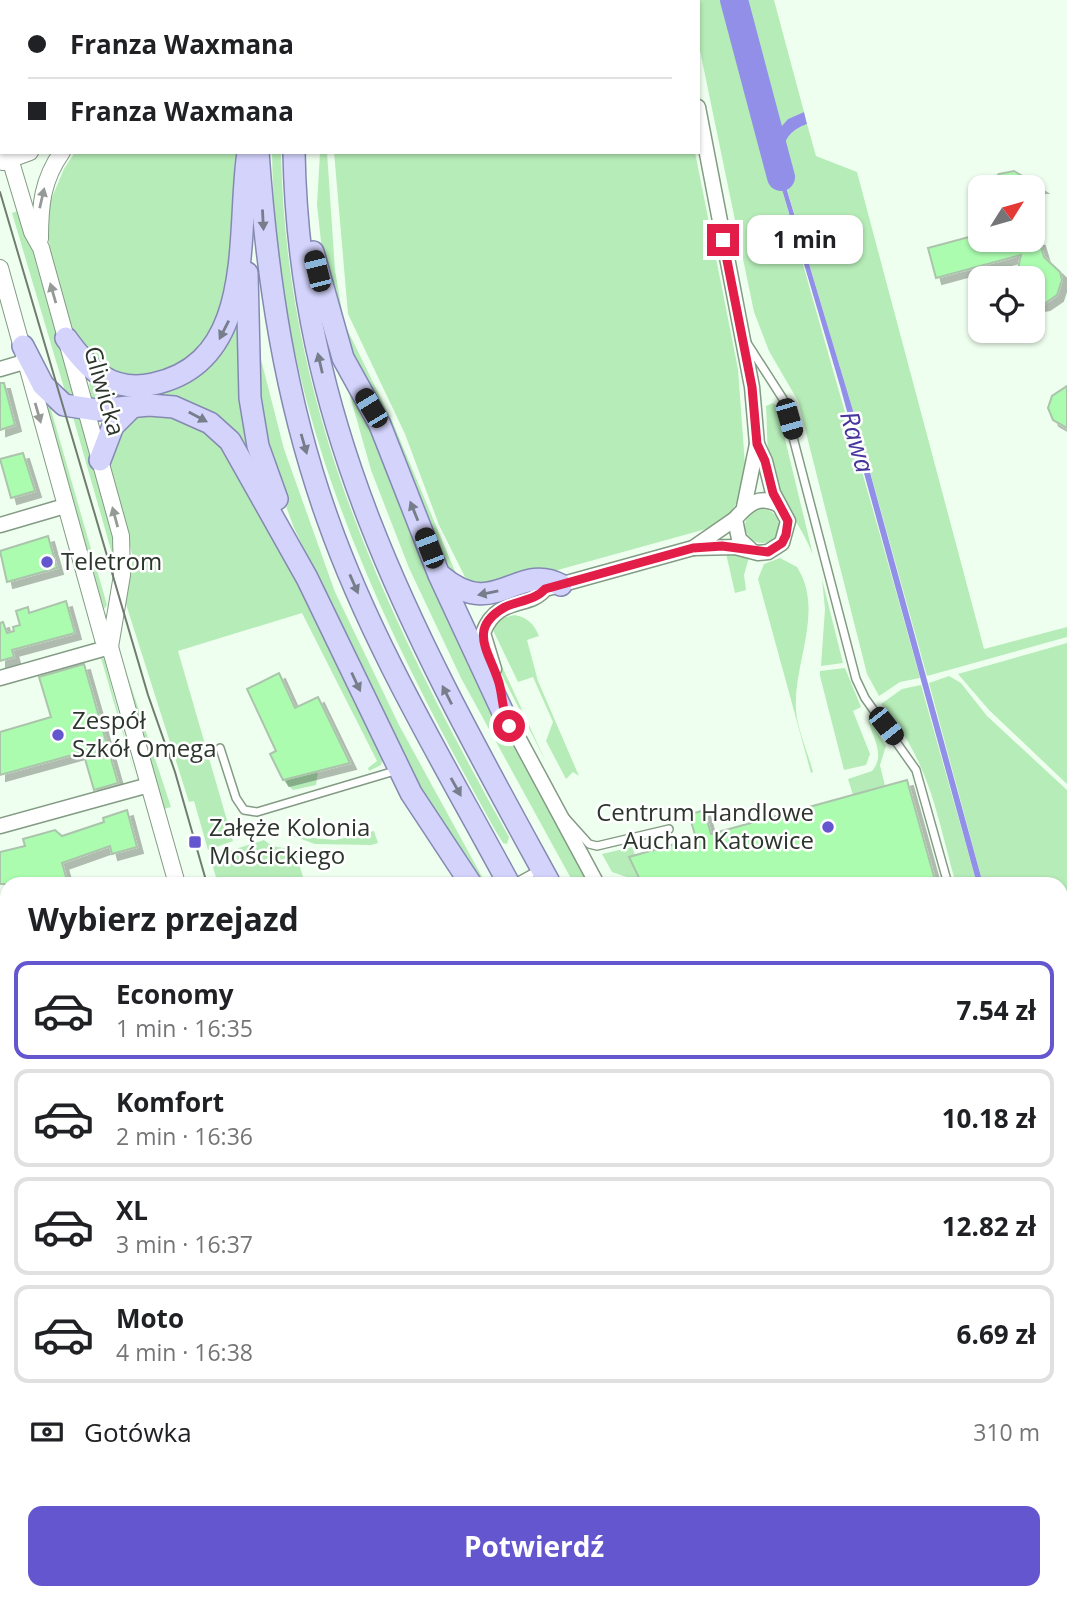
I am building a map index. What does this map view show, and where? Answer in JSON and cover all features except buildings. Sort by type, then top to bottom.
[{"type":"main road","points":[[66,338],[93,372],[121,385],[153,384],[186,371],[209,351],[228,324],[242,240],[247,154]]},
{"type":"main road","points":[[258,154],[267,265],[285,371],[328,521],[404,688],[507,877]]},
{"type":"main road","points":[[294,154],[306,286],[317,351],[335,424],[367,522],[450,701],[546,876]]},
{"type":"main road","points":[[295,178],[332,330],[343,358],[380,425],[439,575],[506,719]]},
{"type":"main road","points":[[242,240],[247,277],[248,363],[254,430],[263,463],[306,576]]},
{"type":"main road","points":[[23,354],[53,398],[64,405],[86,410],[149,405],[174,407],[200,417],[221,432],[244,462],[306,576],[399,770],[425,817],[466,877]]},
{"type":"main road","points":[[100,460],[113,426],[132,407]]},
{"type":"main road","points":[[439,575],[470,595],[482,595],[541,579],[561,585]]},
{"type":"street","points":[[593,877],[506,719],[499,682],[485,649],[483,633],[489,619],[501,610],[540,595],[545,589],[693,548],[722,546],[768,552],[782,543],[788,521],[779,505],[757,444],[744,339],[700,117]]},
{"type":"street","points":[[41,248],[41,198],[48,176],[61,154]]},
{"type":"street","name":"Gliwicka","points":[[8,157],[32,232],[41,248],[124,555],[110,647],[175,877]]},
{"type":"street","name":"Gliwicka","points":[[0,268],[103,639],[110,647]]},
{"type":"street","points":[[0,369],[23,354]]},
{"type":"street","points":[[750,549],[739,540],[739,513],[757,444]]},
{"type":"street","points":[[693,548],[759,500],[779,505]]},
{"type":"street","points":[[0,525],[65,506]]},
{"type":"street","points":[[0,678],[110,647]]},
{"type":"street","points":[[0,826],[149,785]]},
{"type":"lane","points":[[744,339],[783,399],[856,679],[865,698],[916,770],[946,877]]},
{"type":"lane","points":[[220,748],[236,798],[244,810],[257,812],[399,770]]},
{"type":"lane","points":[[553,807],[572,821],[589,844],[597,846],[669,829]]},
{"type":"green space","points":[[700,0],[732,0],[920,678],[900,682],[879,696],[867,674],[798,401],[769,351],[754,312],[700,51]]},
{"type":"green space","points":[[741,0],[774,0],[804,112],[788,119],[779,130],[771,119]]},
{"type":"green space","points":[[807,124],[816,156],[857,172],[984,649],[1067,627],[1067,637],[927,676],[854,414],[780,166],[783,165],[786,140],[794,131]]},
{"type":"green space","points":[[74,154],[235,154],[232,244],[227,289],[211,338],[183,362],[167,370],[134,379],[111,373],[92,358],[77,336],[56,281],[47,225],[46,203],[50,202]]},
{"type":"green space","points":[[272,154],[281,154],[287,246],[301,337],[323,424],[351,509],[384,592],[422,673],[509,837],[507,844],[503,843],[495,830],[410,669],[372,588],[340,505],[312,421],[291,335],[278,245]]},
{"type":"green space","points":[[320,154],[327,154],[335,270],[344,323],[393,423],[462,588],[452,579],[369,383],[344,338],[323,260],[317,205]]},
{"type":"green space","points":[[334,154],[695,154],[738,369],[745,465],[740,496],[732,511],[706,529],[482,591],[472,591],[439,525],[405,434],[348,314]]},
{"type":"green space","points":[[21,210],[74,397],[67,398],[12,213]]},
{"type":"green space","points":[[238,313],[255,463],[222,424],[92,402],[89,383],[146,392]]},
{"type":"green space","points":[[256,340],[284,449],[335,592],[399,725],[482,877],[474,877],[431,813],[294,528],[262,441]]},
{"type":"green space","points":[[345,378],[360,402],[480,685],[584,877],[570,877],[461,678],[409,568],[371,470]]},
{"type":"green space","points":[[773,403],[777,406],[813,555],[773,479],[766,406]]},
{"type":"green space","points":[[50,406],[107,605],[104,609],[47,409]]},
{"type":"green space","points":[[157,411],[194,423],[225,447],[284,551],[383,759],[381,765],[369,771],[368,768],[377,761],[302,613],[178,651],[233,841],[208,850],[194,801],[189,802],[125,601],[133,558],[111,469],[109,445],[131,417]]},
{"type":"green space","points":[[73,417],[80,418],[114,541],[115,564]]},
{"type":"green space","points":[[762,509],[774,514],[779,526],[774,538],[762,543],[750,538],[745,526],[750,514]]},
{"type":"green space","points":[[725,549],[749,557],[744,575],[746,590],[735,593]]},
{"type":"green space","points":[[780,558],[797,567],[805,584],[808,601],[796,709],[800,732],[813,772],[811,773],[758,579],[764,564]]},
{"type":"green space","points":[[822,579],[843,663],[821,666],[825,609]]},
{"type":"green space","points":[[515,615],[530,622],[539,636],[527,640],[538,681],[579,776],[573,772],[566,779],[546,741],[553,722],[533,677],[518,682],[492,628],[502,618]]},
{"type":"green space","points":[[489,638],[546,762],[499,669]]},
{"type":"green space","points":[[1067,643],[1067,784],[989,710],[958,674]]},
{"type":"green space","points":[[101,658],[104,659],[137,782]]},
{"type":"green space","points":[[845,668],[861,707],[853,711],[870,754],[866,765],[844,770],[820,671]]},
{"type":"green space","points":[[127,674],[171,807],[164,809]]},
{"type":"green space","points":[[949,676],[961,683],[987,716],[1067,790],[1067,877],[981,877],[929,683]]},
{"type":"green space","points":[[921,685],[975,877],[954,877],[921,767],[911,746],[881,704],[902,689]]},
{"type":"green space","points":[[868,718],[886,746],[880,765],[885,786],[853,795],[848,779],[872,771],[878,758]]},
{"type":"green space","points":[[318,771],[316,785],[293,790],[283,780]]},
{"type":"green space","points":[[374,831],[378,843],[371,845],[315,844],[293,836],[335,840]]},
{"type":"green space","points":[[264,840],[272,846],[295,850],[303,877],[216,877],[210,857]]},
{"type":"green space","points":[[632,847],[635,855],[629,857],[639,877],[626,877],[612,872],[602,854]]},
{"type":"water","points":[[804,112],[807,124],[794,131],[786,140],[783,165],[780,167],[854,414],[981,877],[975,877],[840,386],[768,142],[788,119]]},
{"type":"waterway","name":"Rawa","points":[[734,0],[781,177]]},
{"type":"tram line","points":[[0,192],[148,695],[175,772],[205,877]]},
{"type":"place","name":"Teletrom","points":[[47,562]]},
{"type":"place","name":"Zespół Szkół Omega","points":[[58,735]]},
{"type":"place","name":"Centrum Handlowe Auchan Katowice","points":[[828,827]]},
{"type":"place","name":"Załęże Kolonia Mościckiego","points":[[195,842]]},
{"type":"route","points":[[509,726],[499,682],[483,642],[486,624],[494,615],[509,605],[540,595],[545,589],[693,548],[722,546],[750,549],[758,553],[768,552],[782,543],[786,535],[788,521],[773,493],[765,461],[757,444],[752,387],[723,240]]}]
